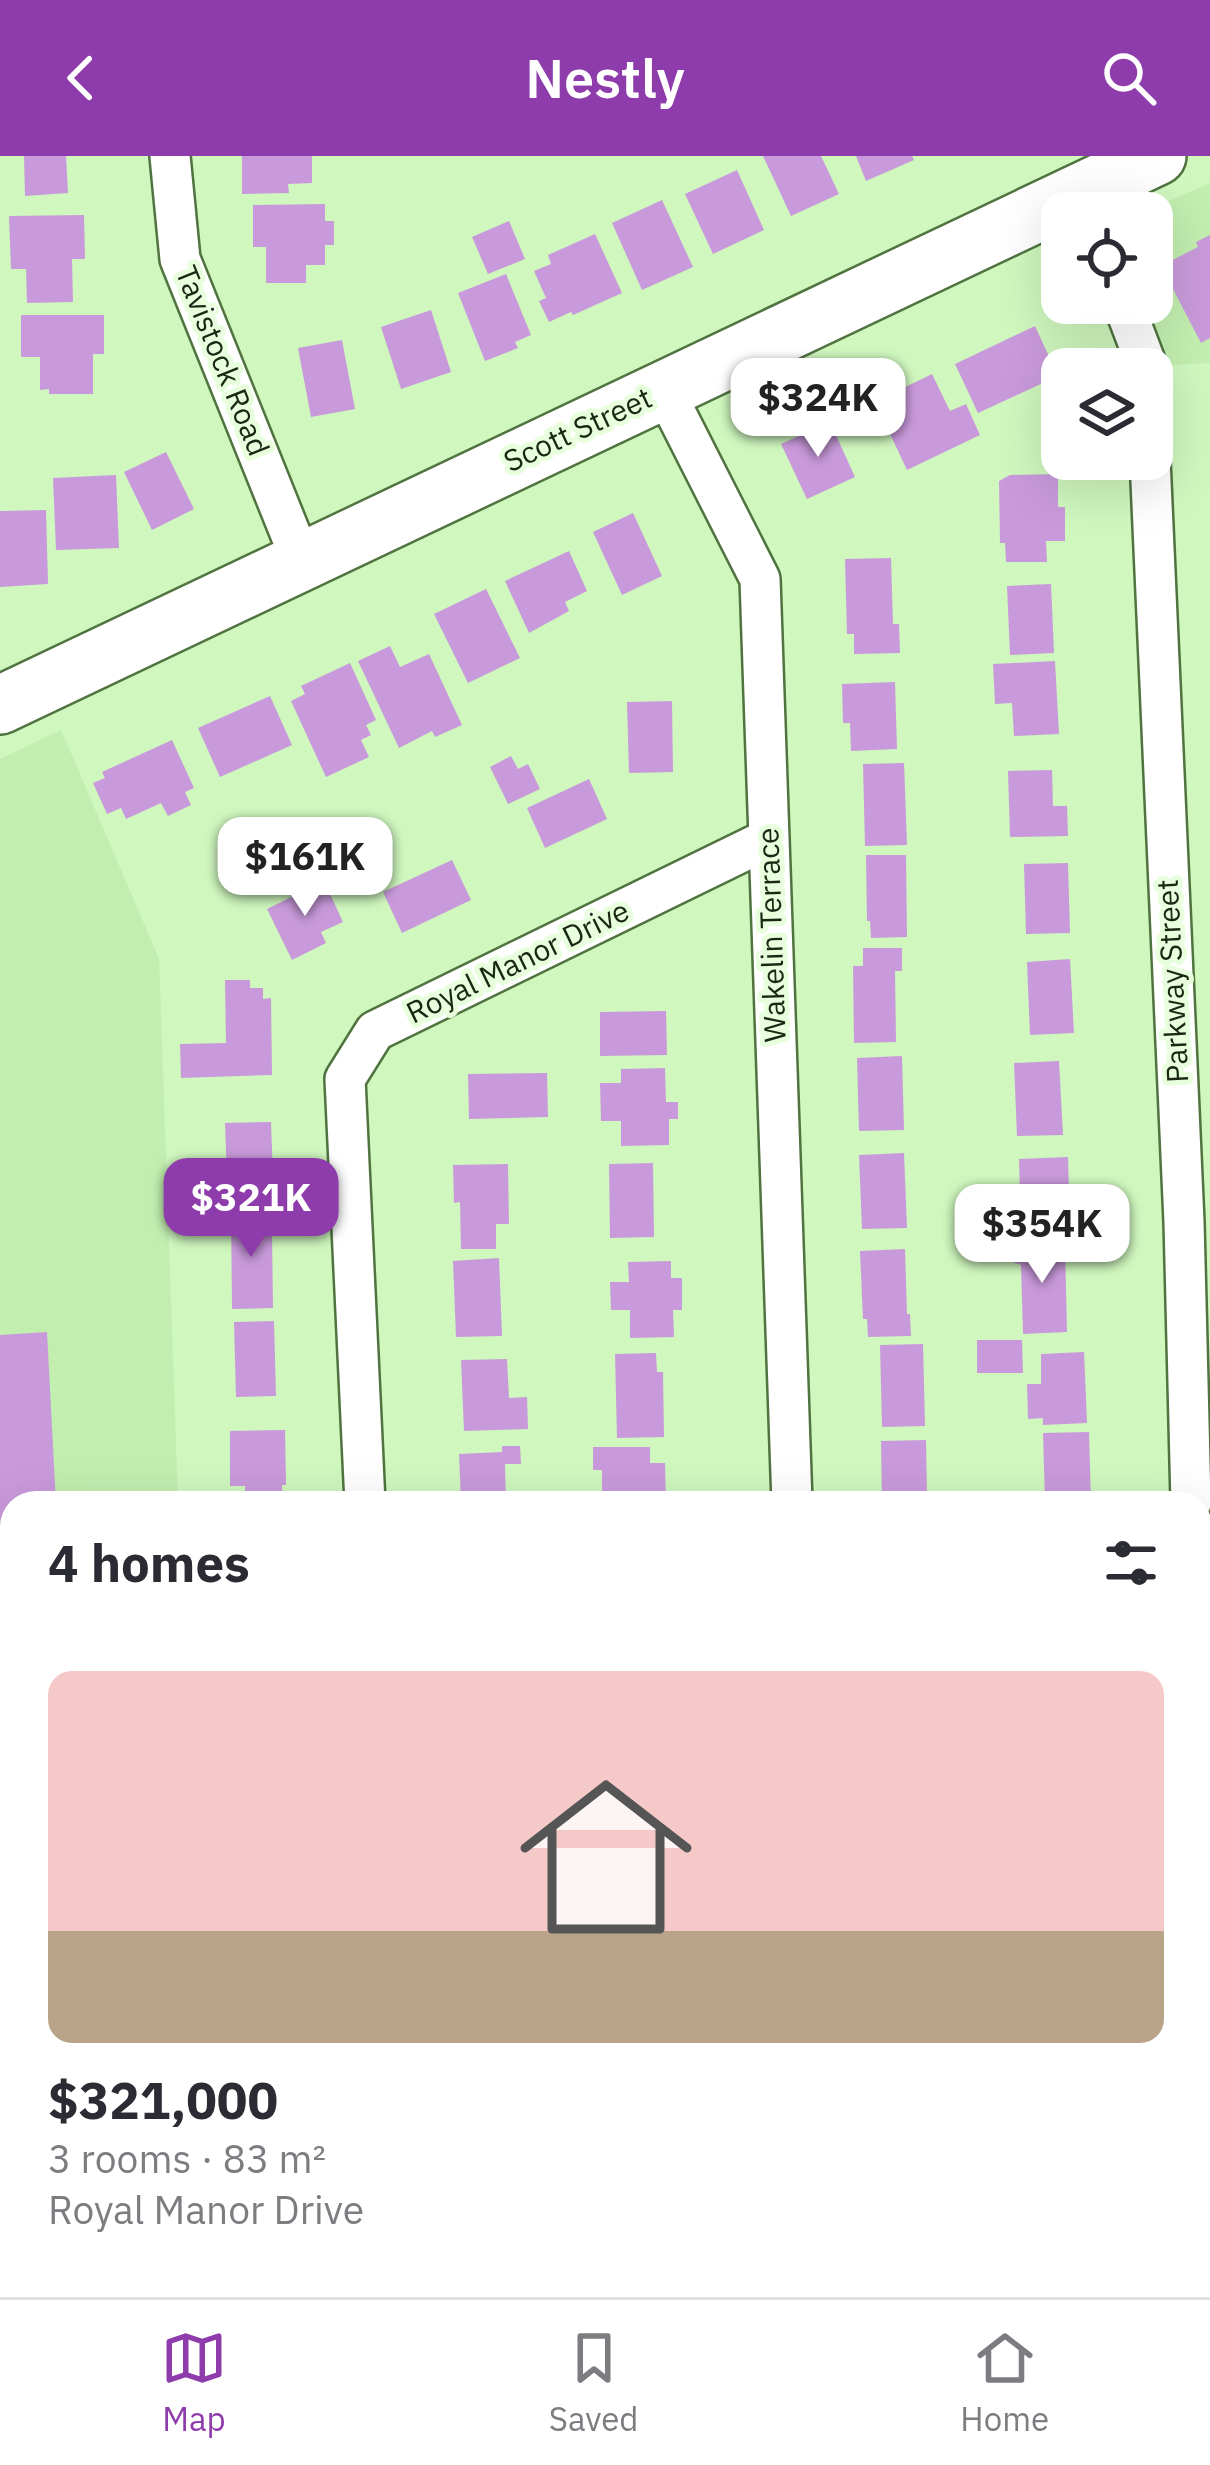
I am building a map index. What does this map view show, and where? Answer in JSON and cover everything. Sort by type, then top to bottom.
[{"type":"main road","name":"Scott Street","points":[[1101,192],[1157,156]]},
{"type":"main road","name":"Scott Street","points":[[0,705],[664,390],[1041,222]]},
{"type":"street","name":"Tavistock Road","points":[[170,156],[180,259],[301,560]]},
{"type":"street","name":"Wakelin Terrace","points":[[664,390],[760,579],[792,1491]]},
{"type":"street","name":"Parkway Street","points":[[1151,480],[1183,1198],[1191,1491]]},
{"type":"street","name":"Royal Manor Drive","points":[[363,1491],[345,1079],[375,1031],[769,839]]},
{"type":"shaded area","points":[[1210,183],[1210,363],[1173,365],[1173,348],[1160,348],[1149,324],[1173,324],[1173,199]]},
{"type":"shaded area","points":[[61,730],[159,959],[178,1491],[0,1491],[0,759]]},
{"type":"building","points":[[24,156],[66,156],[68,193],[25,196]]},
{"type":"building","points":[[242,156],[312,156],[312,183],[288,184],[289,193],[242,194]]},
{"type":"building","points":[[763,156],[821,156],[839,194],[791,216]]},
{"type":"building","points":[[856,156],[912,156],[914,160],[866,181]]},
{"type":"building","points":[[737,170],[764,230],[713,254],[685,194]]},
{"type":"building","points":[[662,200],[693,267],[642,290],[612,223]]},
{"type":"building","points":[[325,204],[325,221],[334,221],[334,245],[325,245],[325,265],[306,265],[306,283],[266,283],[266,247],[253,247],[253,205]]},
{"type":"building","points":[[84,215],[85,259],[72,259],[73,302],[27,303],[26,269],[11,269],[9,216]]},
{"type":"building","points":[[509,221],[525,259],[488,274],[472,237]]},
{"type":"building","points":[[595,234],[622,293],[549,322],[539,301],[546,298],[534,271],[551,264],[548,255]]},
{"type":"building","points":[[1210,235],[1210,338],[1201,343],[1173,289],[1173,260],[1198,247],[1196,242]]},
{"type":"building","points":[[506,274],[531,335],[515,342],[518,348],[485,361],[458,293]]},
{"type":"building","points":[[431,310],[451,372],[401,389],[381,327]]},
{"type":"building","points":[[21,315],[104,315],[104,354],[93,354],[93,394],[40,390],[40,357],[21,357]]},
{"type":"building","points":[[1035,326],[1045,348],[1041,348],[1041,384],[978,413],[955,364]]},
{"type":"building","points":[[342,340],[355,409],[311,417],[298,348]]},
{"type":"building","points":[[932,374],[950,411],[966,404],[980,435],[907,470],[875,402]]},
{"type":"building","points":[[830,422],[855,477],[807,499],[781,444]]},
{"type":"building","points":[[166,452],[194,509],[152,530],[124,472]]},
{"type":"building","points":[[1041,474],[1041,480],[1058,480],[1058,507],[1065,507],[1065,541],[1046,541],[1047,562],[1006,562],[1005,543],[1000,543],[999,481],[1010,475]]},
{"type":"building","points":[[116,475],[119,548],[56,550],[53,478]]},
{"type":"building","points":[[46,510],[48,584],[0,587],[0,511]]},
{"type":"building","points":[[633,513],[662,576],[622,595],[593,532]]},
{"type":"building","points":[[569,551],[587,591],[565,602],[569,611],[529,633],[505,581]]},
{"type":"building","points":[[891,558],[893,624],[899,624],[900,653],[854,654],[854,634],[847,634],[845,559]]},
{"type":"building","points":[[1051,584],[1054,653],[1010,655],[1007,586]]},
{"type":"building","points":[[486,589],[520,658],[468,683],[434,614]]},
{"type":"building","points":[[390,646],[400,667],[429,654],[462,725],[435,737],[432,731],[399,748],[358,661]]},
{"type":"building","points":[[1055,661],[1059,734],[1014,736],[1012,703],[995,704],[993,664]]},
{"type":"building","points":[[350,663],[376,720],[366,725],[371,735],[361,740],[369,757],[326,777],[291,701],[305,694],[301,686]]},
{"type":"building","points":[[895,682],[897,749],[851,751],[850,723],[843,723],[842,684]]},
{"type":"building","points":[[270,696],[292,745],[220,777],[198,728]]},
{"type":"building","points":[[672,701],[673,772],[629,773],[627,702]]},
{"type":"building","points":[[172,740],[194,788],[185,792],[191,805],[168,816],[161,803],[126,819],[121,808],[107,814],[93,783],[105,778],[102,772]]},
{"type":"building","points":[[511,756],[518,769],[528,764],[540,789],[508,804],[490,767]]},
{"type":"building","points":[[904,763],[907,845],[865,846],[863,764]]},
{"type":"building","points":[[1052,770],[1053,806],[1067,806],[1068,836],[1010,837],[1008,771]]},
{"type":"building","points":[[589,779],[607,819],[545,848],[527,808]]},
{"type":"building","points":[[866,855],[906,855],[907,937],[871,938]]},
{"type":"building","points":[[452,860],[471,900],[402,933],[383,892]]},
{"type":"building","points":[[1068,863],[1070,933],[1026,934],[1024,864]]},
{"type":"building","points":[[324,881],[343,922],[321,932],[326,943],[292,960],[267,909]]},
{"type":"building","points":[[863,948],[902,948],[902,971],[895,971],[896,1042],[854,1043],[853,966],[863,966]]},
{"type":"building","points":[[1070,959],[1074,1033],[1030,1035],[1027,962]]},
{"type":"building","points":[[225,980],[250,980],[250,988],[263,988],[263,999],[271,998],[272,1075],[181,1078],[180,1044],[226,1043]]},
{"type":"building","points":[[666,1011],[667,1055],[600,1056],[600,1012]]},
{"type":"building","points":[[902,1056],[904,1130],[859,1131],[857,1058]]},
{"type":"building","points":[[1059,1061],[1063,1135],[1017,1136],[1014,1063]]},
{"type":"building","points":[[665,1068],[666,1102],[678,1102],[678,1119],[669,1119],[669,1145],[621,1146],[621,1121],[601,1121],[600,1083],[621,1083],[621,1069]]},
{"type":"building","points":[[547,1073],[548,1117],[469,1119],[468,1074]]},
{"type":"building","points":[[271,1122],[274,1203],[228,1205],[225,1123]]},
{"type":"building","points":[[904,1153],[907,1228],[862,1229],[859,1155]]},
{"type":"building","points":[[1068,1157],[1064,1230],[1021,1230],[1019,1159]]},
{"type":"building","points":[[653,1163],[654,1237],[610,1238],[609,1164]]},
{"type":"building","points":[[508,1164],[509,1224],[496,1224],[496,1249],[461,1249],[453,1165]]},
{"type":"building","points":[[231,1210],[267,1210],[267,1232],[272,1232],[273,1308],[232,1309]]},
{"type":"building","points":[[1065,1243],[1067,1332],[1023,1334],[1021,1265],[1010,1261],[1010,1244]]},
{"type":"building","points":[[905,1249],[911,1336],[868,1337],[860,1251]]},
{"type":"building","points":[[499,1258],[502,1336],[456,1337],[453,1261]]},
{"type":"building","points":[[671,1261],[671,1278],[682,1278],[682,1310],[673,1310],[674,1337],[630,1338],[630,1310],[611,1310],[610,1282],[629,1282],[628,1262]]},
{"type":"building","points":[[274,1321],[276,1396],[236,1397],[234,1322]]},
{"type":"building","points":[[47,1332],[55,1491],[0,1491],[0,1335]]},
{"type":"building","points":[[977,1340],[1022,1340],[1023,1373],[977,1373]]},
{"type":"building","points":[[923,1344],[925,1426],[882,1427],[880,1345]]},
{"type":"building","points":[[1084,1352],[1087,1423],[1043,1425],[1043,1418],[1028,1419],[1027,1384],[1041,1384],[1041,1354]]},
{"type":"building","points":[[656,1353],[657,1372],[663,1372],[664,1437],[617,1438],[615,1354]]},
{"type":"building","points":[[507,1359],[509,1398],[527,1397],[528,1429],[464,1431],[461,1360]]},
{"type":"building","points":[[285,1430],[282,1491],[230,1486],[230,1431]]},
{"type":"building","points":[[1089,1432],[1091,1491],[1045,1491],[1043,1433]]},
{"type":"building","points":[[926,1440],[927,1491],[882,1491],[881,1441]]},
{"type":"building","points":[[502,1446],[520,1446],[521,1464],[505,1464],[506,1491],[461,1491],[459,1454],[502,1452]]},
{"type":"building","points":[[593,1447],[650,1447],[650,1463],[665,1463],[666,1491],[602,1491],[602,1470],[593,1470]]}]
